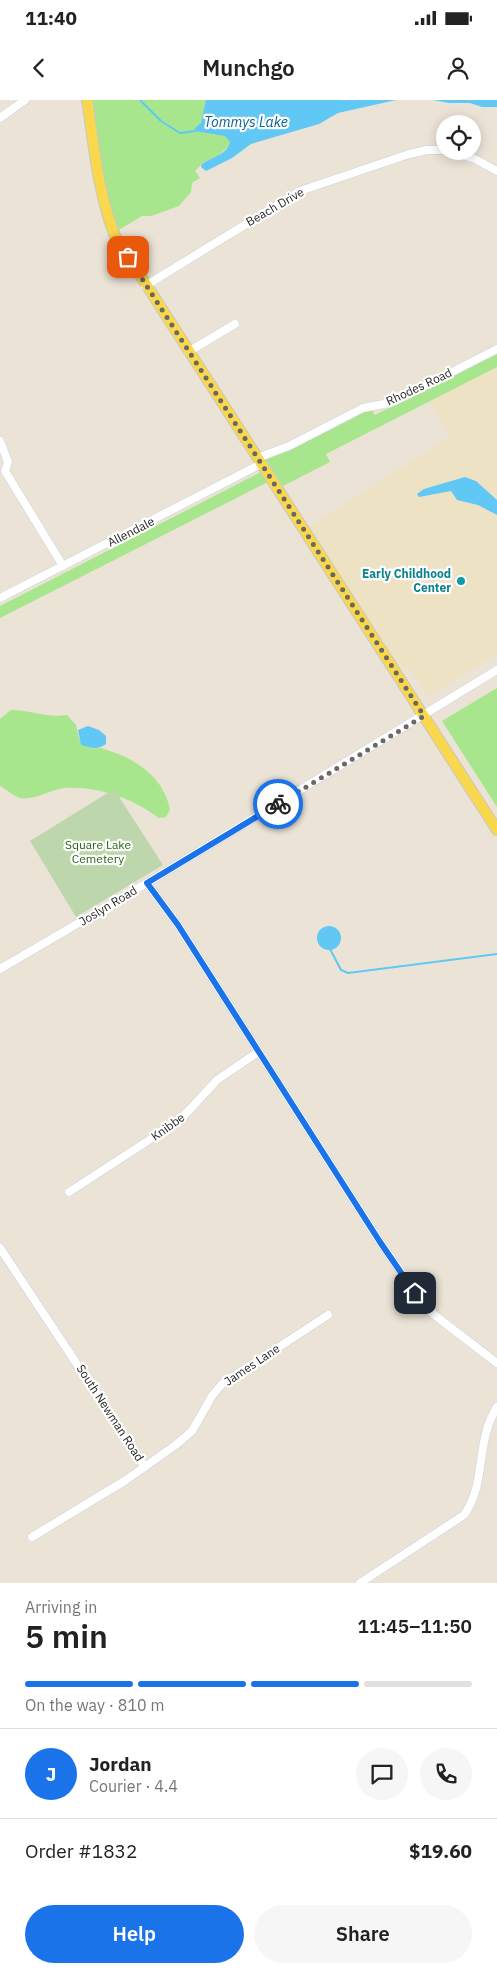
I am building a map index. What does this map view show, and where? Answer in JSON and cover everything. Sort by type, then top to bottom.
[{"type":"main road","points":[[87,100],[99,180],[115,236],[145,286],[497,830]]},
{"type":"street","points":[[0,118],[25,100]]},
{"type":"street","name":"Beach Drive","points":[[145,286],[300,191],[409,154],[436,150]]},
{"type":"street","points":[[477,160],[497,171]]},
{"type":"street","points":[[188,352],[235,324]]},
{"type":"street","name":"Rhodes Road","points":[[259,461],[363,408],[389,403],[497,349]]},
{"type":"street","points":[[0,441],[8,462],[2,471],[63,566]]},
{"type":"street","name":"Allendale","points":[[0,598],[259,461]]},
{"type":"street","name":"Joslyn Road","points":[[0,969],[147,883],[497,670]]},
{"type":"street","points":[[147,883],[178,925],[380,1242],[415,1293],[437,1317],[497,1363]]},
{"type":"street","name":"Knibbe","points":[[69,1192],[180,1120],[217,1080],[258,1052]]},
{"type":"street","name":"South Newman Road","points":[[0,1248],[145,1467],[32,1537]]},
{"type":"street","name":"James Lane","points":[[145,1467],[192,1431],[212,1396],[222,1384],[328,1315]]},
{"type":"street","points":[[360,1583],[464,1515],[474,1499],[485,1432],[497,1407]]},
{"type":"shaded area","points":[[497,367],[497,654],[427,697],[407,666],[399,671],[306,529],[451,436],[429,401]]},
{"type":"green space","points":[[91,100],[321,100],[229,146],[217,157],[204,162],[195,171],[200,178],[192,183],[191,192],[179,206],[151,216],[142,216],[117,231],[104,191]]},
{"type":"green space","points":[[497,354],[497,367],[326,454],[330,462],[283,486],[266,460],[370,407],[375,415]]},
{"type":"green space","points":[[261,472],[268,482],[0,618],[0,606]]},
{"type":"green space","points":[[497,688],[497,807],[442,721]]},
{"type":"green space","points":[[11,710],[59,716],[67,715],[76,725],[79,739],[87,746],[102,748],[126,758],[146,770],[154,778],[167,798],[170,810],[166,817],[159,818],[127,800],[90,789],[65,788],[31,798],[20,798],[0,786],[0,719]]},
{"type":"green space","name":"Square Lake Cemetery","points":[[114,789],[163,865],[76,917],[30,841]]},
{"type":"water","name":"Tommys Lake","points":[[206,100],[396,100],[338,113],[319,124],[251,144],[232,158],[206,171],[201,167],[202,164],[226,150],[230,142],[225,136],[195,131],[195,128],[201,123]]},
{"type":"water","points":[[433,100],[497,100],[497,107],[482,107],[470,103],[449,103]]},
{"type":"water","points":[[465,477],[476,481],[497,500],[497,515],[478,505],[457,500],[451,491],[419,497],[417,494],[424,489]]},
{"type":"water","points":[[88,726],[99,730],[106,736],[106,744],[94,748],[81,745],[78,730]]},
{"type":"water","points":[[329,926],[337,930],[341,938],[337,946],[329,950],[321,946],[317,938],[321,930]]},
{"type":"waterway","points":[[140,100],[161,121],[180,133],[195,131]]},
{"type":"waterway","points":[[330,949],[341,970],[348,973],[497,954]]},
{"type":"way so far","points":[[128,257],[424,716],[278,804]]},
{"type":"place","name":"Early Childhood Center","points":[[461,581]]},
{"type":"route","points":[[278,804],[147,883],[178,925],[327,1160],[415,1293]]}]
